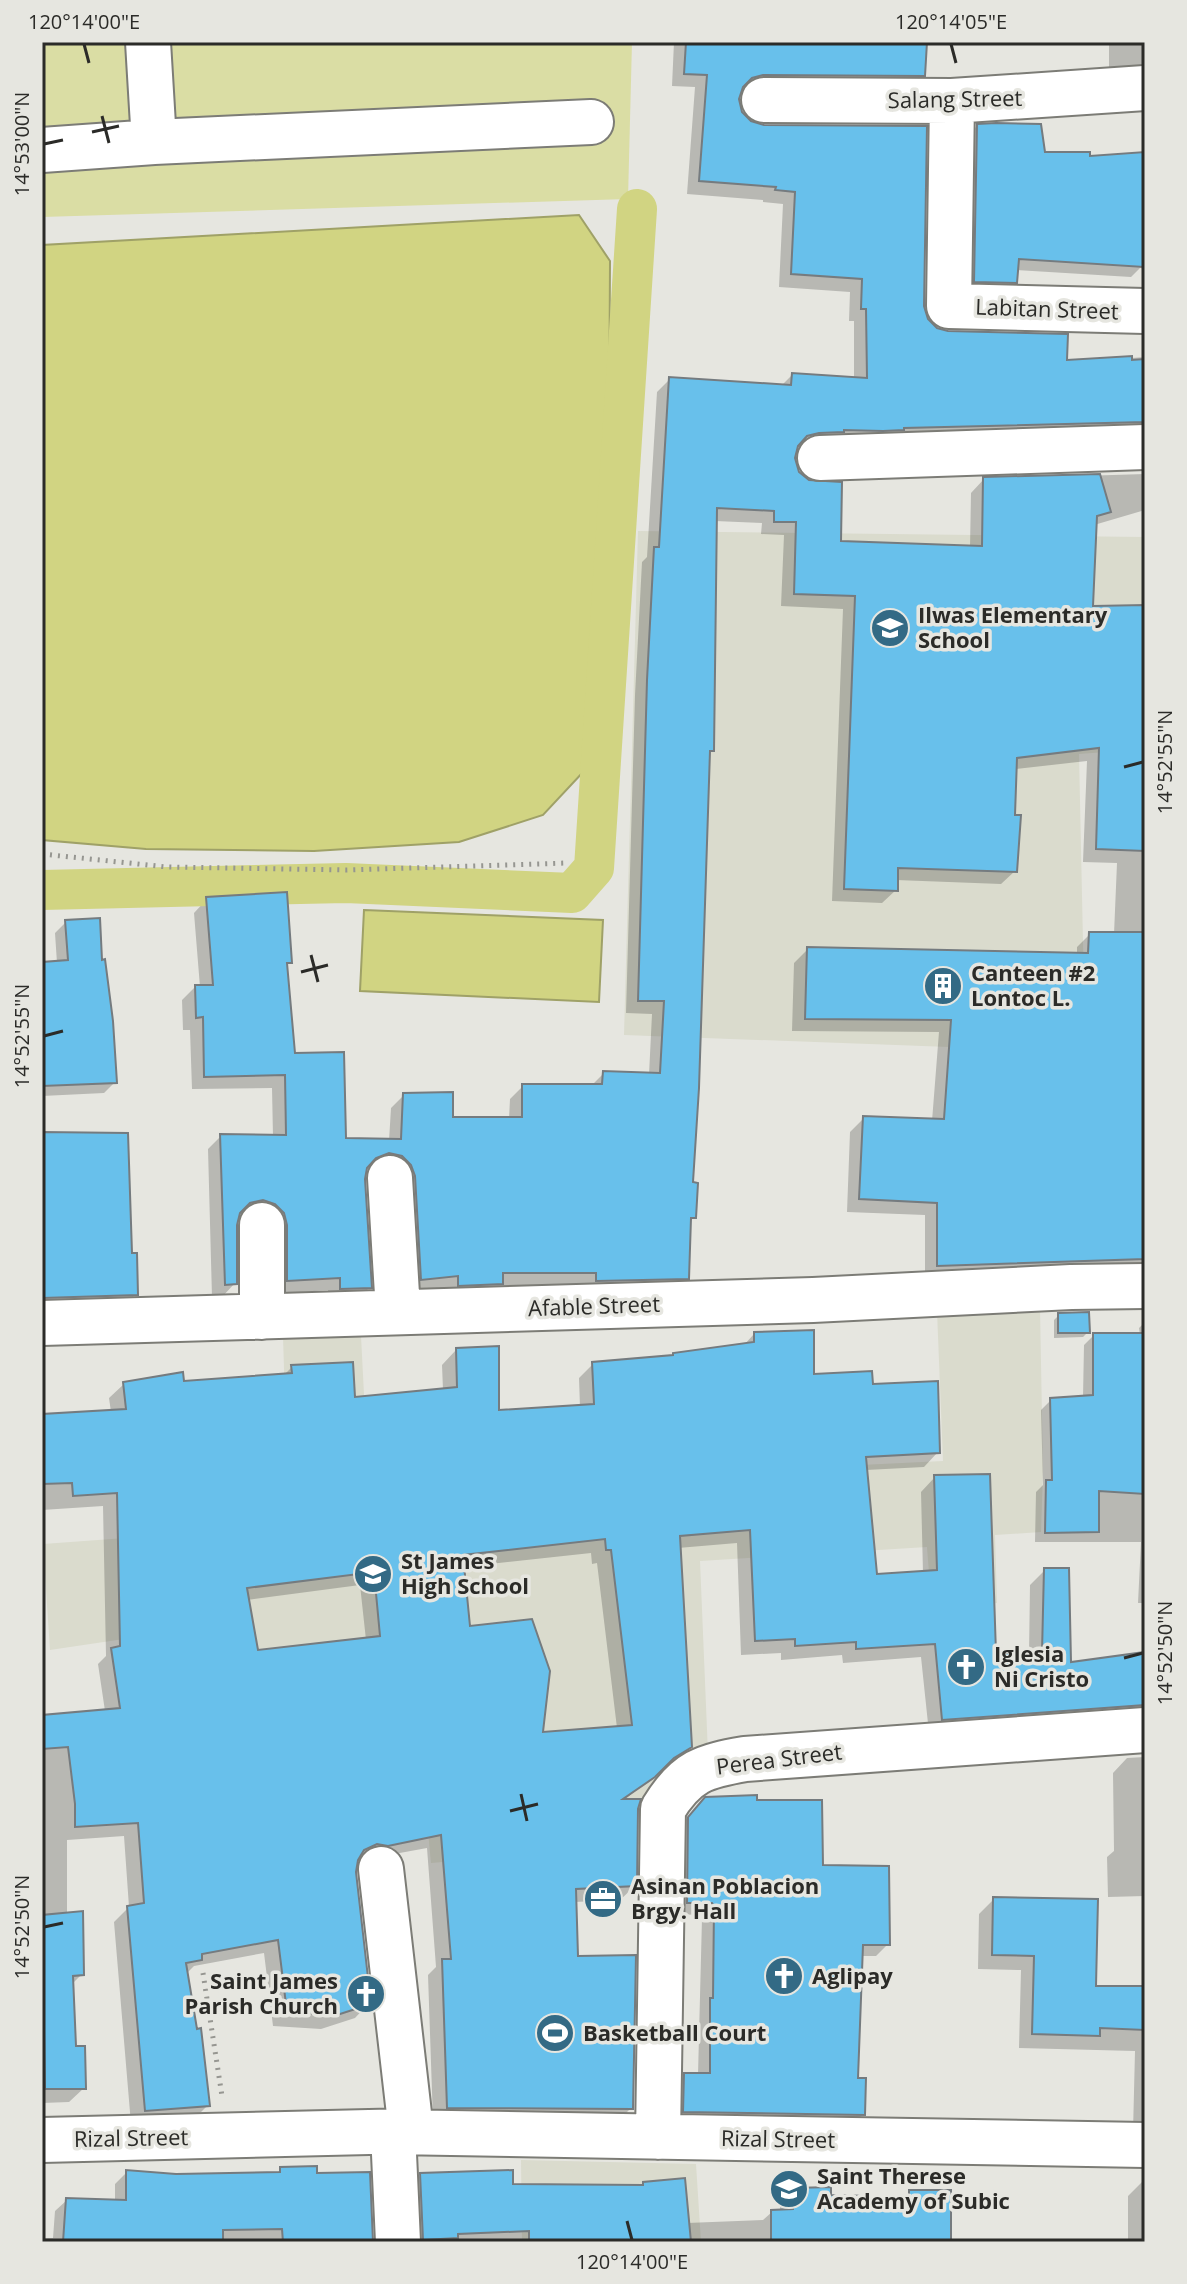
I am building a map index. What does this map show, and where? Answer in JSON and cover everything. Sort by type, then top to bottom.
[{"type":"street","points":[[148,42],[154,142]]},
{"type":"street","name":"Salang Street","points":[[764,100],[952,101],[1145,88]]},
{"type":"street","name":"Labitan Street","points":[[952,101],[949,306],[1145,311]]},
{"type":"street","points":[[42,150],[591,122]]},
{"type":"street","points":[[820,458],[1145,447]]},
{"type":"street","points":[[390,1178],[398,1311]]},
{"type":"street","points":[[262,1225],[262,1317]]},
{"type":"street","name":"Afable Street","points":[[42,1323],[813,1300],[1145,1286]]},
{"type":"street","name":"Perea Street","points":[[658,2137],[663,1809],[674,1790],[690,1774],[715,1764],[745,1759],[1145,1730]]},
{"type":"street","points":[[381,1869],[402,2131],[398,2242]]},
{"type":"street","name":"Rizal Street","points":[[42,2140],[402,2131],[1145,2145]]},
{"type":"path","points":[[42,854],[197,868],[347,870],[567,863]]},
{"type":"path","points":[[203,1973],[228,2137]]},
{"type":"shaded area","points":[[42,42],[632,42],[628,199],[42,217]]},
{"type":"shaded area","points":[[579,215],[610,261],[609,456],[585,770],[543,815],[459,842],[314,851],[146,849],[42,840],[42,245]]},
{"type":"shaded area","points":[[638,531],[1145,537],[1145,749],[1079,754],[1084,990],[1003,1049],[624,1035]]},
{"type":"shaded area","points":[[364,910],[603,920],[599,1002],[360,991]]},
{"type":"shaded area","name":"St James High School","points":[[1040,1308],[1041,1532],[995,1535],[997,1603],[932,1611],[927,1547],[700,1561],[708,1754],[644,1844],[431,1863],[421,1757],[164,1633],[50,1650],[43,1544],[289,1526],[283,1337],[361,1336],[370,1511],[820,1467],[943,1461],[937,1311]]},
{"type":"shaded area","points":[[521,2160],[696,2164],[701,2242],[522,2242]]},
{"type":"building","points":[[686,42],[927,42],[925,76],[763,75],[752,78],[743,87],[739,99],[742,112],[751,121],[764,125],[927,126],[924,306],[928,319],[937,328],[948,331],[1068,334],[1067,360],[1132,356],[1132,360],[1145,359],[1145,422],[844,430],[807,436],[798,446],[795,458],[799,472],[809,480],[842,482],[841,541],[982,546],[983,477],[1100,474],[1111,512],[1097,516],[1093,606],[1145,605],[1145,851],[1096,849],[1099,748],[1017,758],[1015,815],[1021,815],[1017,872],[898,868],[898,891],[844,889],[855,596],[794,594],[796,522],[774,522],[774,511],[717,508],[714,751],[710,751],[693,1182],[698,1183],[696,1218],[691,1218],[689,1279],[596,1281],[596,1273],[503,1273],[503,1284],[458,1286],[458,1276],[421,1280],[415,1176],[411,1165],[402,1156],[389,1153],[376,1158],[367,1168],[365,1179],[372,1288],[340,1289],[340,1278],[287,1281],[287,1225],[284,1213],[275,1204],[263,1200],[250,1203],[240,1213],[237,1225],[237,1284],[225,1285],[220,1134],[286,1135],[285,1075],[204,1077],[203,1017],[196,1018],[195,985],[213,985],[206,897],[287,892],[292,963],[287,963],[295,1053],[344,1052],[346,1138],[401,1139],[403,1093],[453,1092],[453,1117],[522,1117],[522,1084],[602,1084],[603,1071],[660,1073],[664,1001],[638,1001],[647,680],[654,547],[659,547],[669,377],[791,385],[792,373],[867,378],[866,309],[861,309],[862,279],[791,274],[795,192],[775,190],[776,187],[699,181],[707,75],[684,74]]},
{"type":"building","points":[[977,124],[1041,124],[1045,152],[1090,152],[1090,156],[1145,152],[1144,267],[1019,259],[1017,283],[974,282]]},
{"type":"building","points":[[100,918],[117,1083],[42,1086],[42,962],[68,960],[65,920]]},
{"type":"building","points":[[1089,932],[1145,932],[1145,1259],[937,1266],[937,1203],[859,1199],[863,1116],[944,1119],[951,1020],[805,1019],[807,947],[1088,953]]},
{"type":"building","points":[[42,1132],[128,1133],[132,1253],[137,1253],[138,1295],[42,1298]]},
{"type":"building","points":[[1089,1312],[1090,1333],[1058,1333],[1058,1313]]},
{"type":"building","points":[[814,1330],[814,1374],[872,1371],[873,1384],[938,1381],[940,1453],[866,1457],[877,1574],[937,1570],[934,1475],[990,1474],[996,1653],[1042,1653],[1044,1568],[1069,1568],[1071,1662],[1145,1652],[1145,1705],[942,1720],[935,1644],[856,1649],[856,1642],[795,1646],[795,1639],[755,1641],[750,1530],[680,1536],[692,1747],[623,1799],[641,1799],[638,1809],[637,1886],[576,1889],[578,1956],[636,1955],[633,2109],[447,2108],[442,1959],[451,1959],[441,1835],[388,1846],[377,1844],[364,1850],[358,1860],[356,1872],[371,2004],[337,2015],[287,2012],[278,1940],[202,1954],[202,1960],[186,1963],[197,2029],[201,2028],[210,2106],[145,2111],[127,1906],[144,1903],[138,1823],[75,1827],[68,1747],[42,1749],[42,1715],[120,1708],[111,1648],[120,1646],[117,1493],[73,1496],[72,1483],[42,1484],[42,1414],[126,1409],[123,1382],[183,1372],[184,1381],[292,1373],[291,1365],[353,1362],[355,1397],[457,1387],[456,1348],[499,1346],[499,1410],[594,1404],[592,1362],[673,1355],[754,1342],[754,1332]],"holes":[[[605,1539],[606,1550],[611,1550],[632,1725],[543,1732],[550,1671],[532,1619],[470,1626],[463,1555]],[[374,1572],[380,1636],[258,1650],[247,1588]]]},
{"type":"building","points":[[1093,1333],[1143,1333],[1145,1494],[1099,1491],[1099,1532],[1045,1533],[1046,1480],[1052,1480],[1050,1398],[1093,1395]]},
{"type":"building","points":[[757,1795],[757,1800],[822,1800],[823,1865],[889,1866],[890,1945],[863,1945],[858,2078],[866,2078],[865,2115],[683,2112],[684,2073],[710,2073],[710,1998],[713,1998],[714,1906],[712,1903],[687,1903],[688,1817],[705,1797]]},
{"type":"building","points":[[993,1897],[1098,1899],[1096,1986],[1145,1986],[1145,2030],[1100,2028],[1100,2036],[1032,2034],[1034,1956],[992,1955]]},
{"type":"building","points":[[83,1911],[84,1975],[73,1976],[76,2046],[85,2046],[86,2089],[45,2089],[42,1915]]},
{"type":"building","points":[[317,2166],[317,2173],[370,2172],[373,2242],[283,2242],[282,2229],[223,2230],[223,2242],[63,2242],[66,2198],[126,2200],[126,2170],[176,2174],[280,2172],[280,2167]]},
{"type":"building","points":[[513,2170],[513,2184],[643,2185],[643,2182],[685,2178],[691,2242],[529,2242],[529,2231],[458,2234],[458,2238],[423,2240],[420,2173]]},
{"type":"building","points":[[831,2187],[831,2195],[909,2197],[909,2190],[951,2190],[951,2242],[771,2242],[771,2210],[793,2209],[793,2188]]},
{"type":"waterway","points":[[42,890],[346,883],[572,893],[594,868],[637,209]]},
{"type":"place","name":"Ilwas Elementary School","points":[[890,628]]},
{"type":"place","name":"Canteen #2 Lontoc L.","points":[[943,986]]},
{"type":"place","name":"St James High School","points":[[373,1574]]},
{"type":"place","name":"Iglesia Ni Cristo","points":[[966,1667]]},
{"type":"place","name":"Asinan Poblacion Brgy. Hall","points":[[603,1899]]},
{"type":"place","name":"Aglipay","points":[[784,1976]]},
{"type":"place","name":"Saint James Parish Church","points":[[366,1994]]},
{"type":"place","name":"Basketball Court","points":[[555,2033]]},
{"type":"place","name":"Saint Therese Academy of Subic","points":[[789,2189]]}]
